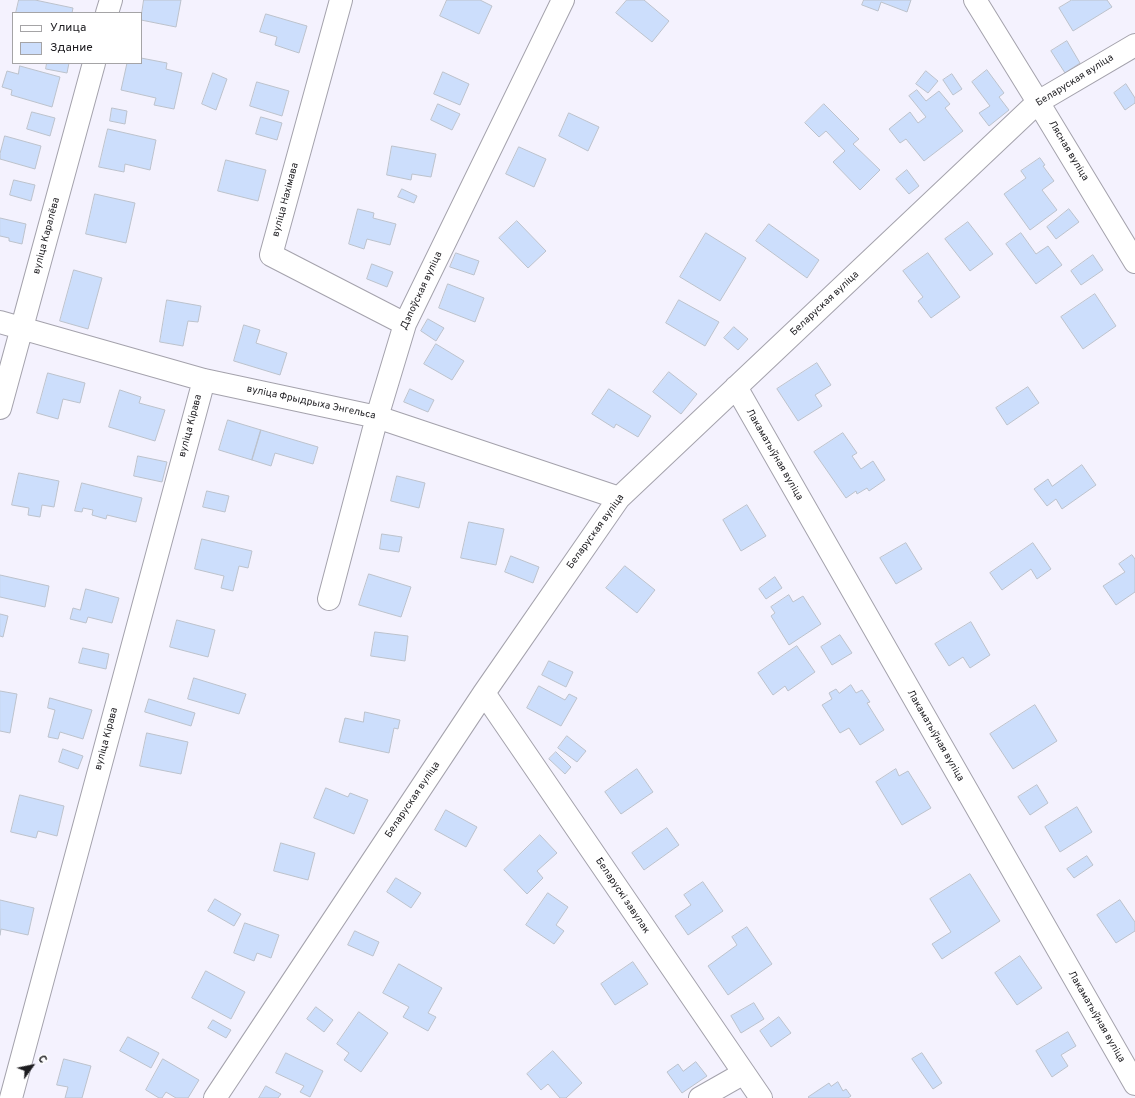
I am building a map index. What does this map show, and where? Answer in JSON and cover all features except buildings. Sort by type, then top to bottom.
[{"type":"street","points":[[107,12],[111,0]]},
{"type":"street","name":"вуліца Нахімава","points":[[341,0],[271,255],[405,324]]},
{"type":"street","name":"Дэпоўская вуліца","points":[[329,599],[377,417],[405,324],[563,0]]},
{"type":"street","name":"Лясная вуліца","points":[[975,0],[1135,262]]},
{"type":"street","name":"Беларуская вуліца","points":[[215,1098],[484,693],[619,498],[1038,102],[1135,45]]},
{"type":"street","name":"вуліца Каралёва","points":[[0,408],[94,64]]},
{"type":"street","name":"вуліца Фрыдрыха Энгельса","points":[[0,322],[204,380],[377,417],[619,498]]},
{"type":"street","name":"вуліца Кірава","points":[[11,1098],[204,380]]},
{"type":"street","name":"Лакаматыўная вуліца","points":[[736,387],[1135,1084]]},
{"type":"street","name":"Беларускі завулак","points":[[484,693],[761,1098]]},
{"type":"street","points":[[700,1098],[744,1073]]}]
